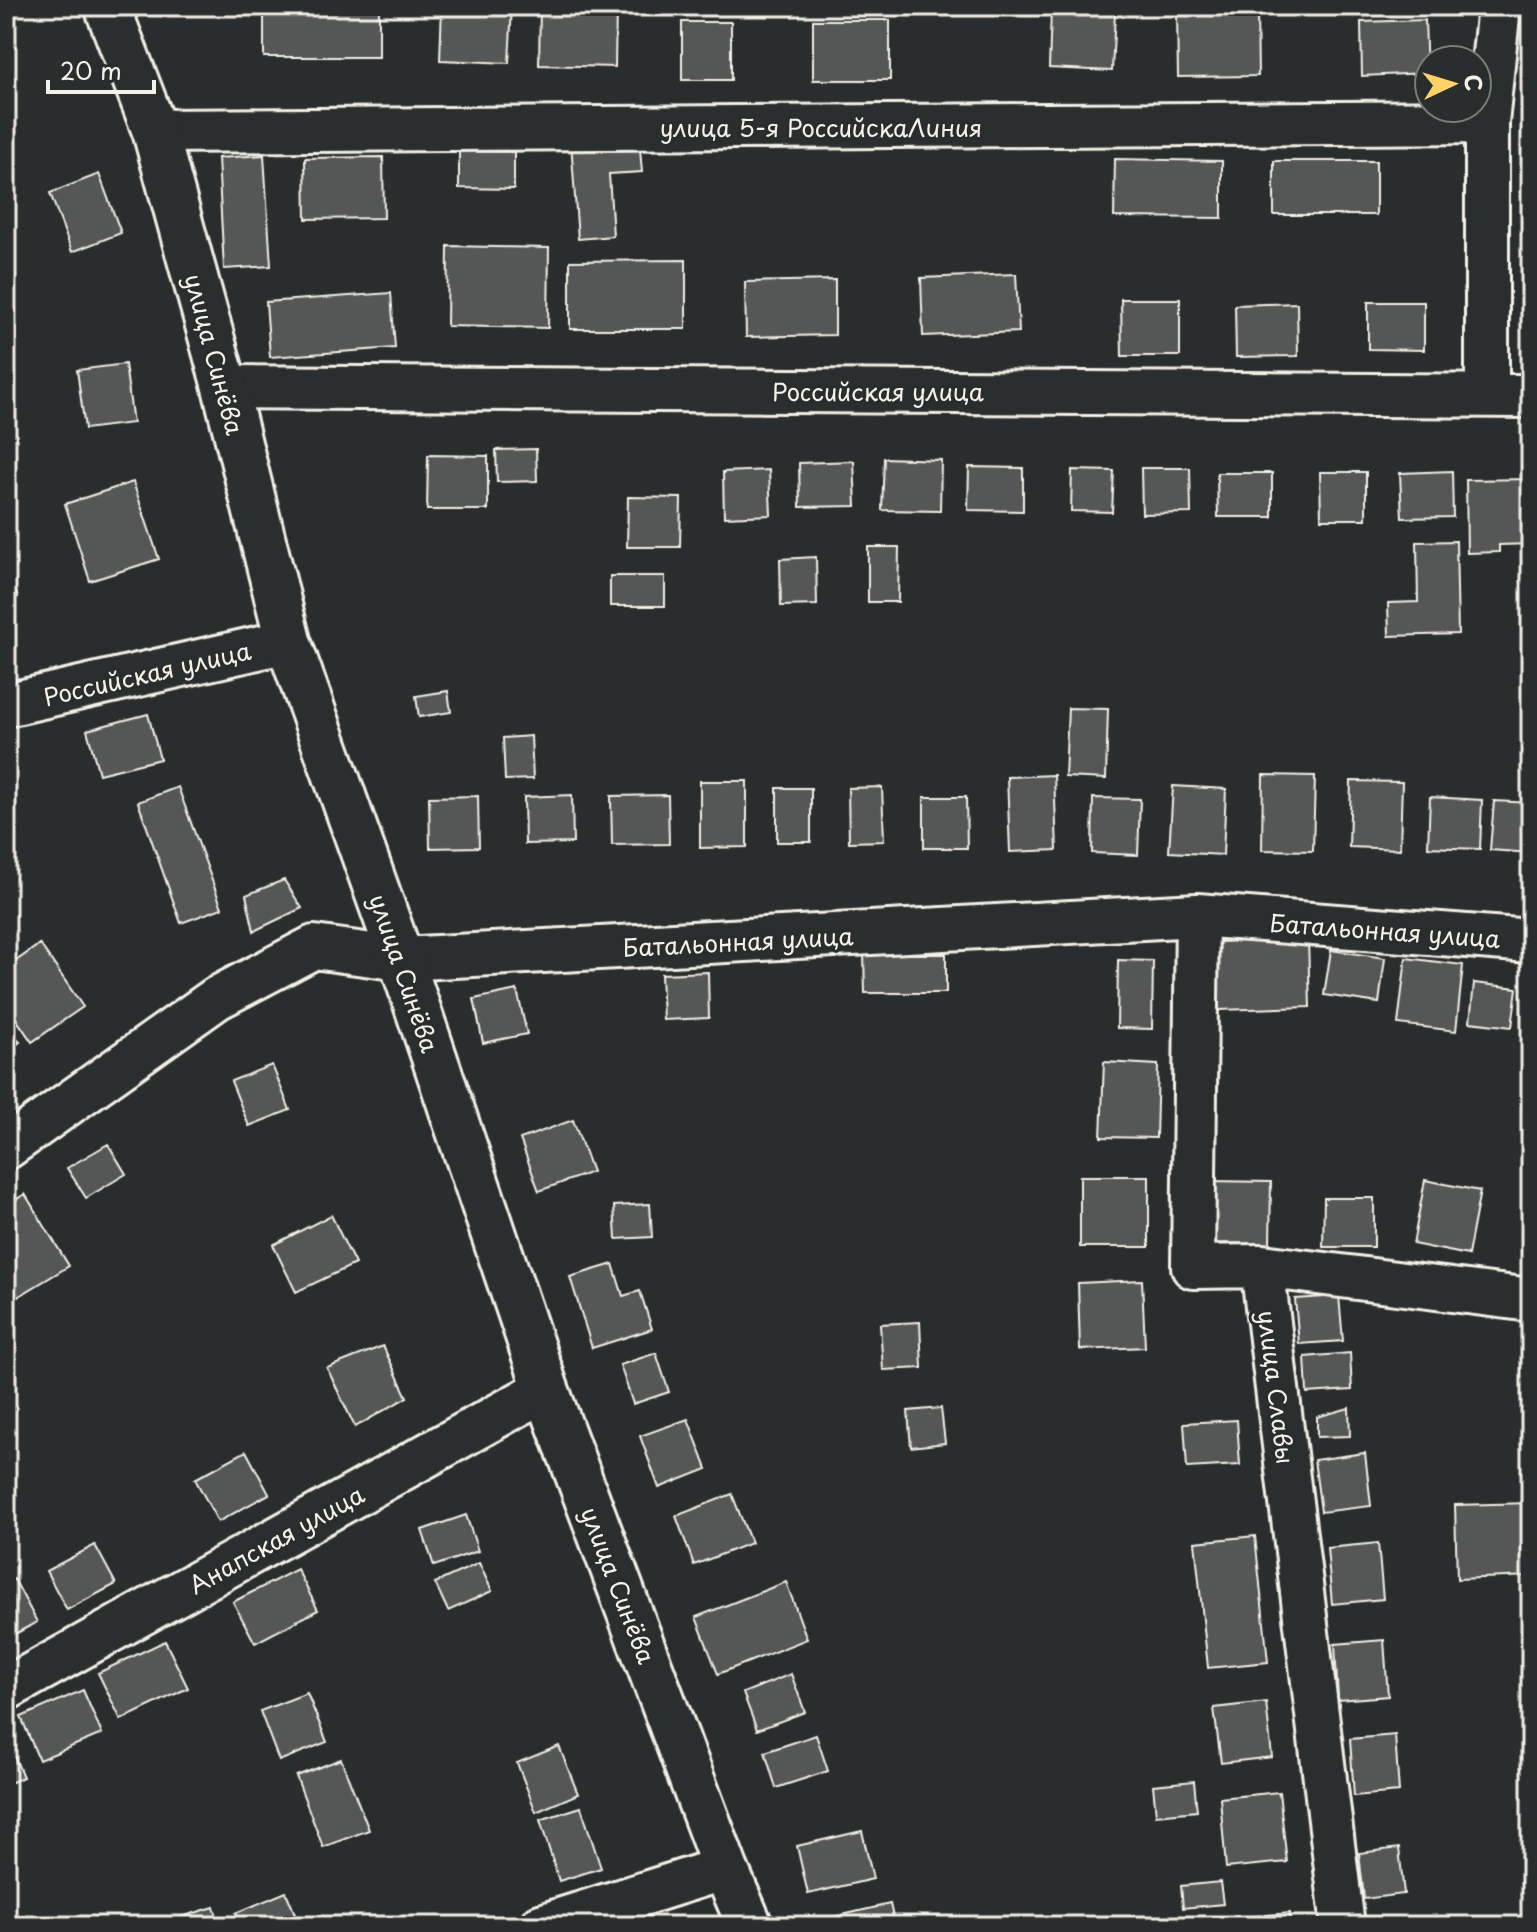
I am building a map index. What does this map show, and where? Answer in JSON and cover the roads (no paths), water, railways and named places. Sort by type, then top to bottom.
[{"type":"main road","name":"улица Синёва","points":[[107,6],[155,131],[225,387],[288,641],[401,959],[546,1389],[725,1868],[750,1926]]},
{"type":"street","points":[[1493,64],[1499,6]]},
{"type":"street","name":"улица 5-я РоссийскаЛиния","points":[[155,131],[1413,122]]},
{"type":"street","points":[[1487,124],[1487,395]]},
{"type":"street","name":"Российская улица","points":[[225,387],[1531,396]]},
{"type":"street","name":"Российская улица","points":[[6,705],[288,641]]},
{"type":"street","points":[[1197,915],[1193,1267],[1262,1266],[1531,1300]]},
{"type":"street","name":"Батальонная улица","points":[[6,1148],[217,998],[314,947],[401,959],[1197,915],[1531,941]]},
{"type":"street","name":"улица Славы","points":[[1262,1266],[1343,1926]]},
{"type":"street","name":"Анапская улица","points":[[6,1689],[546,1389]]},
{"type":"street","points":[[541,1926],[725,1868]]}]
